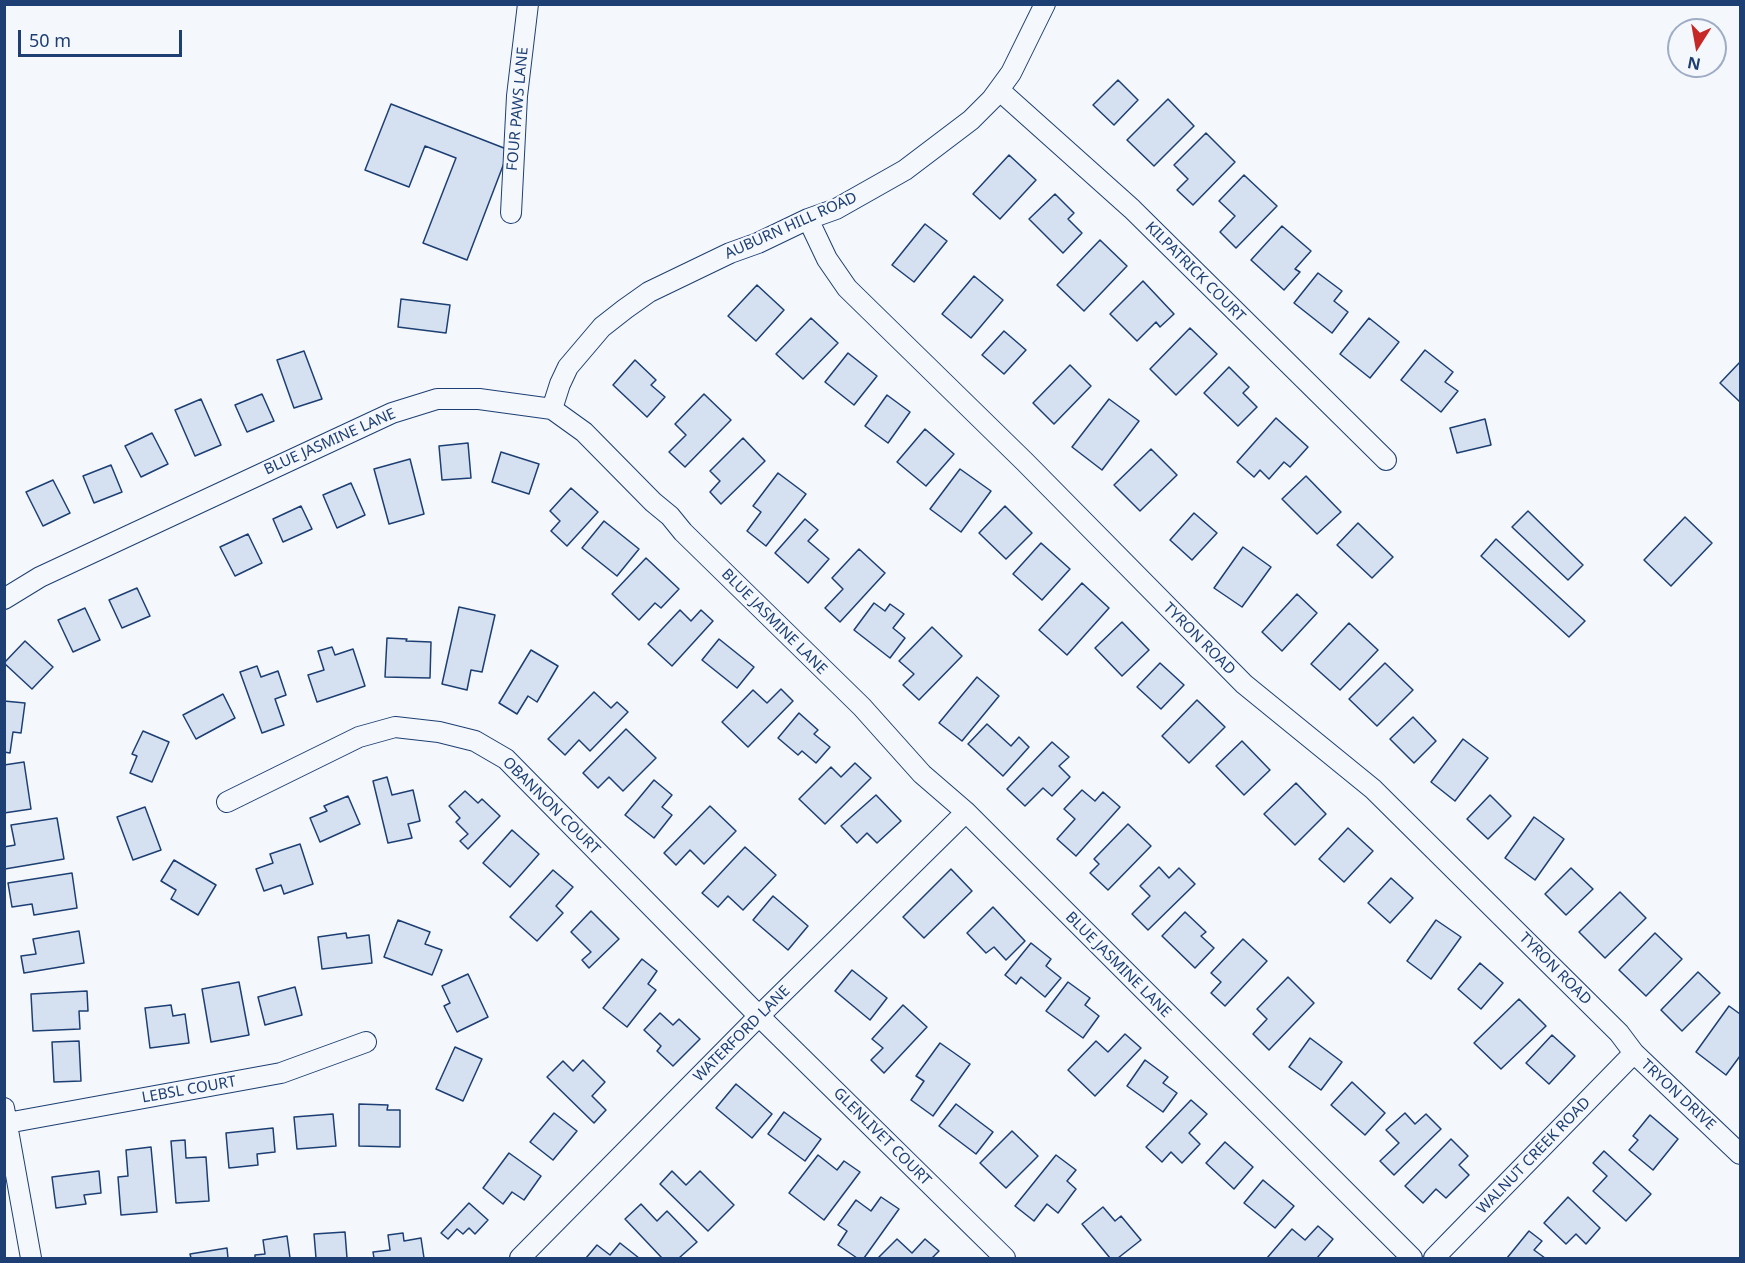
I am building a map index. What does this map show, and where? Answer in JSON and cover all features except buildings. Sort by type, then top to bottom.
[{"type":"street","name":"FOUR PAWS LANE","points":[[511,213],[517,96],[528,4]]},
{"type":"street","name":"AUBURN HILL ROAD","points":[[552,409],[568,367],[602,327],[649,292],[730,253],[836,209],[905,170],[971,120],[1011,74],[1045,4]]},
{"type":"street","name":"KILPATRICK COURT","points":[[999,90],[1132,209],[1386,460]]},
{"type":"street","name":"TYRON ROAD","points":[[808,219],[827,259],[847,288],[1025,462],[1244,684],[1373,789],[1619,1033]]},
{"type":"street","name":"BLUE JASMINE LANE","points":[[4,599],[40,577],[392,412],[437,399],[479,399],[552,409],[584,432],[653,502],[670,516],[683,532],[862,707],[922,774],[966,812],[1412,1258]]},
{"type":"street","name":"OBANNON COURT","points":[[227,802],[359,737],[395,727],[439,732],[475,741],[506,759],[759,1016]]},
{"type":"street","name":"WATERFORD LANE","points":[[520,1258],[759,1016],[966,812]]},
{"type":"street","name":"GLENLIVET COURT","points":[[759,1016],[1005,1258]]},
{"type":"street","name":"TRYON DRIVE","points":[[1619,1033],[1634,1053],[1740,1154]]},
{"type":"street","name":"LEBSL COURT","points":[[6,1115],[281,1073],[366,1042]]},
{"type":"street","name":"WALNUT CREEK ROAD","points":[[1434,1258],[1634,1053]]},
{"type":"street","points":[[6,1115],[31,1258]]}]
